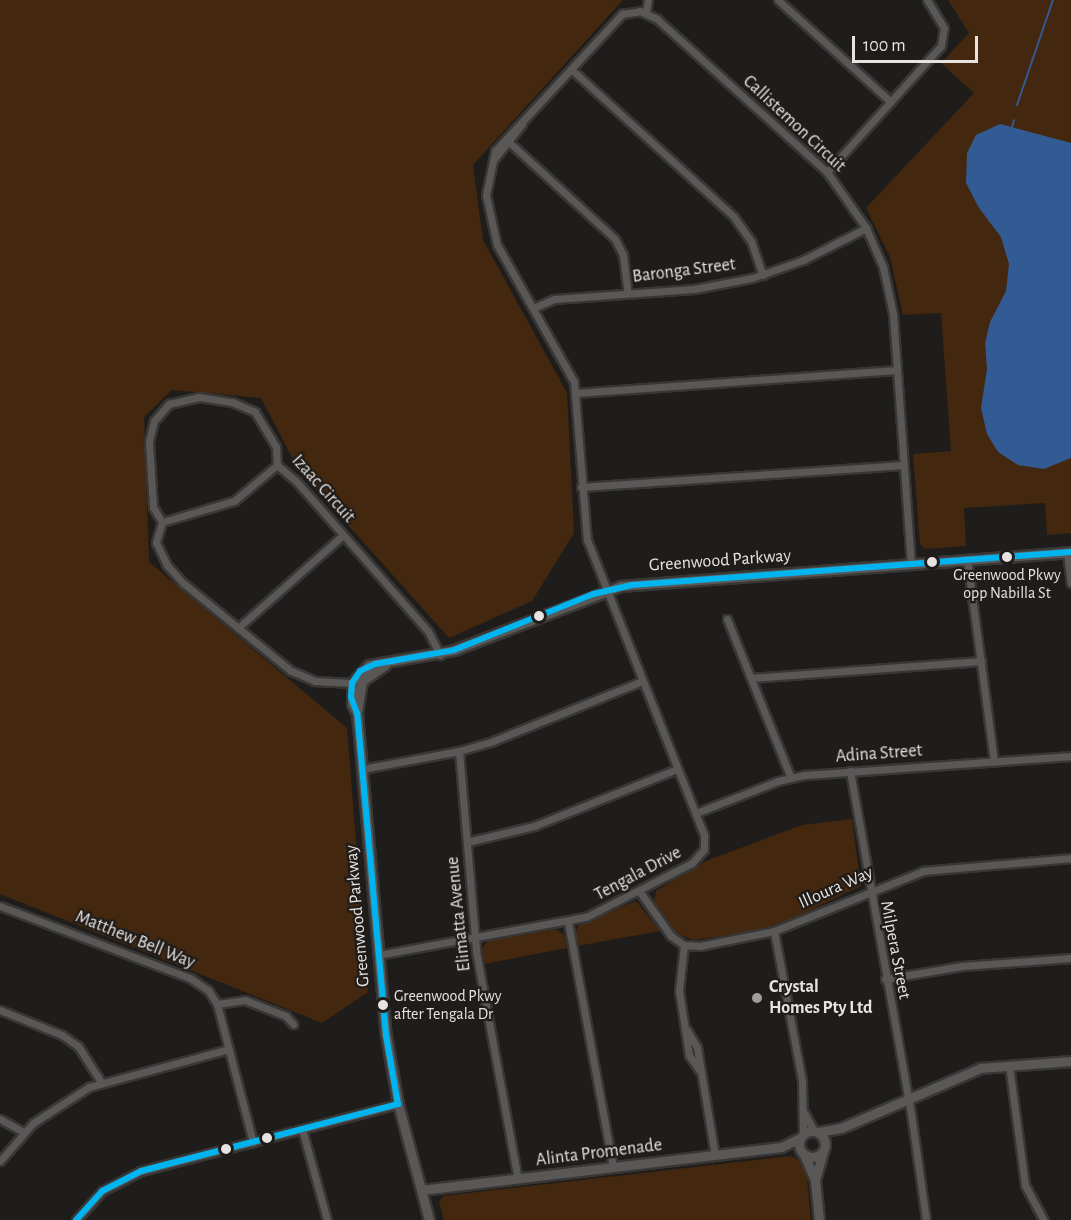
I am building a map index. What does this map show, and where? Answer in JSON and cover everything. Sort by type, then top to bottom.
[{"type":"street","points":[[606,590],[587,540],[581,487],[576,393],[568,369],[492,233],[486,182],[495,151],[618,17],[633,11],[646,12],[648,0]]},
{"type":"street","points":[[778,0],[891,102]]},
{"type":"street","points":[[827,172],[943,42],[944,28],[927,0]]},
{"type":"street","name":"Callistemon Circuit","points":[[646,12],[827,172],[866,228],[887,284],[911,563]]},
{"type":"street","points":[[571,69],[734,217],[751,241],[763,275]]},
{"type":"street","points":[[493,160],[510,143],[522,124]]},
{"type":"street","points":[[510,143],[615,239],[623,255],[628,293]]},
{"type":"street","name":"Baronga Street","points":[[533,308],[554,299],[703,288],[763,275],[821,253],[866,228]]},
{"type":"street","points":[[576,393],[896,370]]},
{"type":"street","name":"Izaac Circuit","points":[[352,683],[302,677],[238,628],[167,565],[156,542],[162,522],[153,507],[150,434],[157,416],[173,402],[200,397],[250,409],[261,419],[276,447],[277,465],[428,631],[440,655]]},
{"type":"street","points":[[162,522],[234,501],[277,465]]},
{"type":"street","points":[[581,487],[903,465]]},
{"type":"street","points":[[238,628],[343,535]]},
{"type":"street","points":[[1069,552],[1071,583]]},
{"type":"street","name":"Greenwood Parkway","points":[[357,713],[352,704],[352,683],[364,668],[440,655],[606,590],[648,582],[1069,552]]},
{"type":"street","points":[[967,560],[994,761]]},
{"type":"street","name":"Tengala Drive","points":[[378,955],[568,922],[640,892],[702,855],[704,835],[606,590]]},
{"type":"street","points":[[728,619],[791,778]]},
{"type":"street","points":[[751,678],[981,661]]},
{"type":"street","name":"Greenwood Parkway","points":[[385,665],[362,681],[357,713],[386,1035],[398,1104],[429,1220]]},
{"type":"street","points":[[362,769],[459,752],[642,681]]},
{"type":"street","name":"Elimatta Avenue","points":[[459,752],[474,938],[518,1179]]},
{"type":"street","name":"Adina Street","points":[[696,813],[791,778],[850,771],[1071,756]]},
{"type":"street","points":[[467,842],[534,826],[677,769]]},
{"type":"street","name":"Milpera Street","points":[[850,771],[869,890],[908,1098],[926,1220]]},
{"type":"street","name":"Illoura Way","points":[[684,945],[716,944],[774,931],[869,890],[935,868],[1071,858]]},
{"type":"street","points":[[640,892],[664,928],[684,945],[679,981],[689,1055],[699,1070],[715,1156]]},
{"type":"street","name":"Matthew Bell Way","points":[[0,906],[190,978],[208,990],[217,1004],[253,1142]]},
{"type":"street","points":[[568,922],[613,1168]]},
{"type":"street","points":[[774,931],[805,1114],[801,1136],[803,1154],[815,1179],[819,1220]]},
{"type":"street","points":[[885,979],[962,966],[1071,958]]},
{"type":"street","points":[[217,1004],[245,1000],[286,1016],[293,1024]]},
{"type":"street","points":[[0,1010],[62,1035],[78,1046],[101,1082]]},
{"type":"street","points":[[0,1161],[23,1132],[57,1105],[101,1082],[229,1049]]},
{"type":"street","points":[[801,1136],[816,1131],[841,1128],[971,1071],[1009,1065],[1071,1060]]},
{"type":"street","points":[[1009,1065],[1025,1185],[1044,1220]]},
{"type":"street","points":[[76,1220],[102,1191],[126,1177],[398,1104]]},
{"type":"street","points":[[805,1114],[816,1131],[824,1137],[824,1150],[815,1179]]},
{"type":"street","points":[[0,1119],[23,1132]]},
{"type":"street","points":[[803,1154],[812,1158],[824,1150],[841,1128]]},
{"type":"street","points":[[302,1130],[327,1220]]},
{"type":"street","name":"Alinta Promenade","points":[[421,1190],[781,1147],[801,1136]]},
{"type":"street","name":"Alinta Promenade","points":[[781,1147],[803,1154]]},
{"type":"shaded area","points":[[0,0],[623,0],[473,165],[483,240],[567,393],[574,533],[532,601],[449,638],[298,469],[261,398],[172,390],[144,417],[149,562],[347,728],[368,992],[322,1023],[0,894]]},
{"type":"shaded area","points":[[948,0],[1071,0],[1071,533],[1047,535],[1045,503],[964,508],[966,546],[925,549],[920,544],[913,454],[951,451],[941,313],[903,315],[890,257],[866,208],[974,93],[941,63],[969,33]]},
{"type":"shaded area","points":[[852,819],[861,886],[785,922],[747,933],[692,940],[675,932],[654,901],[656,891],[706,861],[802,825]]},
{"type":"shaded area","points":[[636,901],[660,931],[577,946],[575,933],[579,925]]},
{"type":"shaded area","points":[[555,929],[564,935],[567,948],[484,964],[482,948],[488,941]]},
{"type":"shaded area","points":[[791,1156],[801,1161],[806,1169],[811,1220],[444,1220],[439,1202],[443,1196]]},
{"type":"water","points":[[1000,124],[1071,143],[1071,458],[1044,469],[1018,465],[998,452],[987,434],[981,408],[987,369],[985,343],[990,322],[1006,291],[1009,264],[1001,237],[979,208],[966,183],[967,153],[976,135]]},
{"type":"waterway","points":[[1017,105],[1053,0]]},
{"type":"waterway","points":[[1012,127],[1014,120]]},
{"type":"transit line","points":[[398,1104],[386,1035],[357,713],[351,697],[352,683],[360,671],[375,664],[454,650],[593,594],[632,585],[1071,552]]},
{"type":"transit line","points":[[76,1220],[102,1191],[141,1171],[398,1104]]},
{"type":"place","name":"Greenwood Pkwy opp Nabilla St","points":[[1007,557]]},
{"type":"place","name":"Crystal Homes Pty Ltd","points":[[757,998]]},
{"type":"place","name":"Greenwood Pkwy after Tengala Dr","points":[[383,1005]]}]
